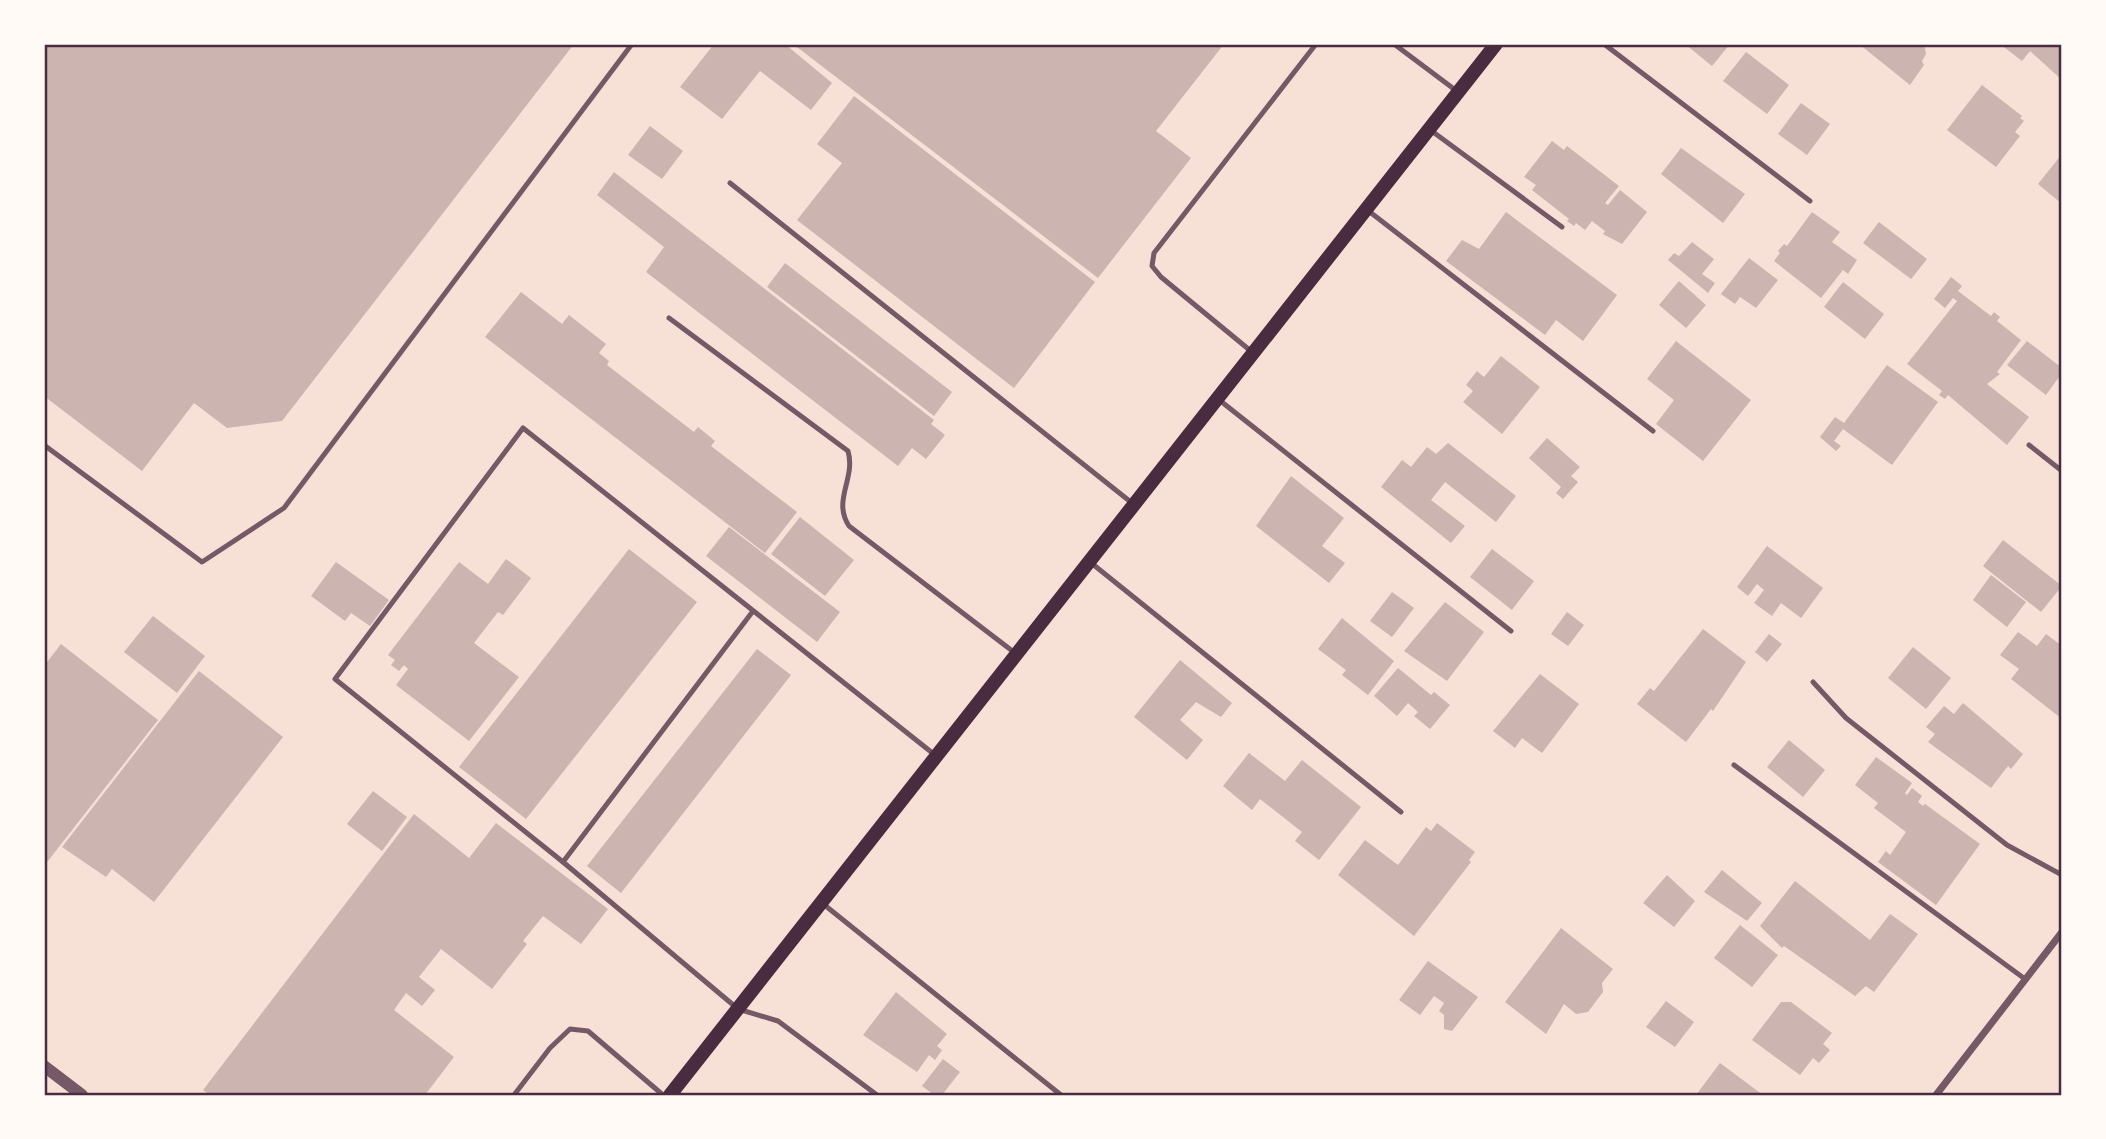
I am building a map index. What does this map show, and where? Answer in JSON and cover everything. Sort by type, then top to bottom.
[{"type":"main road","points":[[670,1095],[1496,44]]},
{"type":"street","points":[[1936,1095],[2062,932]]},
{"type":"street","points":[[44,1066],[82,1095]]},
{"type":"lane","points":[[44,444],[202,562],[284,508],[632,44]]},
{"type":"lane","points":[[1254,353],[1161,277],[1152,265],[1154,253],[1316,44]]},
{"type":"lane","points":[[1394,44],[1458,92]]},
{"type":"lane","points":[[1604,44],[1810,201]]},
{"type":"lane","points":[[1429,129],[1562,227]]},
{"type":"lane","points":[[730,183],[1134,505]]},
{"type":"lane","points":[[1366,209],[1653,431]]},
{"type":"lane","points":[[669,318],[848,451],[852,466],[841,495],[842,515],[849,526],[1017,655]]},
{"type":"lane","points":[[1218,399],[1511,631]]},
{"type":"lane","points":[[877,1095],[778,1020],[738,1009],[563,862],[335,679],[523,428],[937,757]]},
{"type":"lane","points":[[2029,445],[2062,471]]},
{"type":"lane","points":[[1090,562],[1401,813]]},
{"type":"lane","points":[[563,862],[753,611]]},
{"type":"lane","points":[[1813,682],[1846,718],[2007,845],[2062,875]]},
{"type":"lane","points":[[1734,765],[2025,979]]},
{"type":"lane","points":[[822,903],[1061,1095]]},
{"type":"lane","points":[[514,1095],[550,1048],[570,1029],[588,1031],[663,1095]]},
{"type":"building","points":[[44,44],[574,44],[282,421],[227,428],[194,403],[142,471],[44,396]]},
{"type":"building","points":[[714,44],[785,44],[832,83],[811,110],[760,71],[722,119],[680,87]]},
{"type":"building","points":[[793,44],[1224,44],[1156,131],[1191,158],[1098,278]]},
{"type":"building","points":[[1685,44],[1730,44],[1712,66]]},
{"type":"building","points":[[1859,44],[1924,44],[1924,65],[1910,85]]},
{"type":"building","points":[[2000,44],[2062,44],[2062,80],[2030,51],[2022,61]]},
{"type":"building","points":[[1746,52],[1789,85],[1767,114],[1723,81]]},
{"type":"building","points":[[1982,85],[2022,116],[2020,118],[2024,121],[2015,132],[2020,136],[1996,167],[1947,130]]},
{"type":"building","points":[[854,96],[1095,282],[1014,388],[797,220],[842,163],[817,144]]},
{"type":"building","points":[[1801,103],[1830,124],[1807,155],[1778,134]]},
{"type":"building","points":[[650,126],[683,151],[662,179],[628,155]]},
{"type":"building","points":[[1552,141],[1564,150],[1567,146],[1619,186],[1605,203],[1608,205],[1620,190],[1647,212],[1622,244],[1603,234],[1605,231],[1592,221],[1585,230],[1576,223],[1574,226],[1532,190],[1536,185],[1524,177]]},
{"type":"building","points":[[1681,148],[1745,194],[1723,223],[1661,174]]},
{"type":"building","points":[[2062,154],[2062,204],[2038,184]]},
{"type":"building","points":[[614,172],[934,420],[931,424],[945,435],[926,459],[912,448],[898,466],[646,272],[664,247],[597,195]]},
{"type":"building","points":[[1506,212],[1617,295],[1583,341],[1556,320],[1545,335],[1446,261],[1462,240],[1479,249]]},
{"type":"building","points":[[1812,212],[1840,232],[1832,242],[1857,260],[1848,274],[1843,270],[1821,298],[1774,261],[1780,253],[1778,251],[1784,244],[1787,246]]},
{"type":"building","points":[[1879,222],[1927,259],[1911,279],[1863,243]]},
{"type":"building","points":[[1692,242],[1714,259],[1702,274],[1715,283],[1708,293],[1668,260],[1674,253],[1679,256]]},
{"type":"building","points":[[1749,258],[1778,280],[1756,308],[1740,297],[1735,304],[1721,294]]},
{"type":"building","points":[[785,263],[952,392],[934,416],[767,287]]},
{"type":"building","points":[[1951,277],[1962,286],[1958,291],[1991,316],[1994,312],[2000,317],[1997,321],[2021,340],[1997,372],[2000,374],[1987,384],[2029,417],[2007,445],[1948,395],[1945,399],[1939,395],[1942,391],[1907,364],[1957,301],[1953,298],[1945,308],[1934,299]]},
{"type":"building","points":[[1679,281],[1706,305],[1686,328],[1659,305]]},
{"type":"building","points":[[1843,282],[1884,314],[1865,339],[1824,307]]},
{"type":"building","points":[[521,292],[562,324],[569,315],[606,344],[599,353],[609,361],[607,365],[694,432],[698,427],[715,441],[711,446],[797,512],[765,553],[485,337]]},
{"type":"building","points":[[1676,341],[1751,400],[1703,461],[1656,424],[1674,400],[1647,379]]},
{"type":"building","points":[[2027,341],[2062,368],[2062,373],[2046,395],[2007,365]]},
{"type":"building","points":[[1501,356],[1540,387],[1502,434],[1463,402],[1473,391],[1466,385],[1477,371],[1484,377]]},
{"type":"building","points":[[1887,365],[1938,402],[1892,465],[1843,429],[1834,441],[1841,446],[1836,451],[1820,437],[1835,417],[1844,423]]},
{"type":"building","points":[[1547,438],[1580,467],[1571,476],[1578,482],[1563,499],[1556,493],[1561,487],[1529,458]]},
{"type":"building","points":[[1448,443],[1516,496],[1496,522],[1445,482],[1431,500],[1465,526],[1451,543],[1381,487],[1402,460],[1411,467],[1427,447],[1436,454]]},
{"type":"building","points":[[1291,476],[1344,518],[1322,546],[1345,563],[1329,583],[1256,526]]},
{"type":"building","points":[[800,517],[854,560],[825,596],[771,554]]},
{"type":"building","points":[[729,527],[840,612],[817,642],[706,556]]},
{"type":"building","points":[[2003,540],[2062,586],[2041,612],[1983,566]]},
{"type":"building","points":[[1767,546],[1823,588],[1801,618],[1781,603],[1772,616],[1754,603],[1764,590],[1757,584],[1748,596],[1737,587]]},
{"type":"building","points":[[629,549],[697,602],[526,819],[459,767]]},
{"type":"building","points":[[1492,549],[1534,581],[1512,610],[1470,577]]},
{"type":"building","points":[[506,559],[531,578],[503,615],[498,612],[474,643],[519,677],[469,741],[396,685],[408,669],[404,665],[399,671],[391,665],[395,660],[388,655],[459,562],[488,584]]},
{"type":"building","points":[[336,562],[389,600],[370,626],[351,613],[345,621],[311,596]]},
{"type":"building","points":[[1991,575],[2026,602],[2007,627],[1973,600]]},
{"type":"building","points":[[1392,592],[1414,608],[1392,637],[1370,621]]},
{"type":"building","points":[[1445,602],[1484,632],[1447,681],[1404,651]]},
{"type":"building","points":[[1567,612],[1584,625],[1568,646],[1551,634]]},
{"type":"building","points":[[153,616],[205,656],[177,693],[124,652]]},
{"type":"building","points":[[1342,618],[1394,661],[1368,695],[1342,675],[1346,670],[1318,649]]},
{"type":"building","points":[[1703,629],[1746,662],[1713,711],[1711,709],[1686,742],[1637,704],[1650,688],[1654,691]]},
{"type":"building","points":[[2018,632],[2037,646],[2046,634],[2062,646],[2062,719],[2011,679],[2019,669],[2000,655]]},
{"type":"building","points":[[1769,634],[1782,644],[1767,662],[1755,652]]},
{"type":"building","points":[[61,644],[158,720],[44,866],[44,666]]},
{"type":"building","points":[[1913,647],[1951,678],[1926,709],[1888,678]]},
{"type":"building","points":[[757,649],[791,675],[621,893],[587,866]]},
{"type":"building","points":[[1180,660],[1232,703],[1221,717],[1196,702],[1180,720],[1203,740],[1187,760],[1134,717]]},
{"type":"building","points":[[1398,668],[1431,695],[1434,692],[1450,705],[1430,729],[1414,716],[1418,712],[1408,703],[1397,716],[1374,696]]},
{"type":"building","points":[[199,671],[283,737],[154,902],[112,869],[106,877],[62,847]]},
{"type":"building","points":[[1540,674],[1579,704],[1542,753],[1522,738],[1515,748],[1493,731]]},
{"type":"building","points":[[1963,703],[2023,754],[2011,769],[2008,766],[1991,788],[1928,742],[1935,734],[1926,727],[1944,706],[1954,714]]},
{"type":"building","points":[[1789,740],[1825,770],[1803,797],[1767,767]]},
{"type":"building","points":[[1249,753],[1285,781],[1302,760],[1361,807],[1319,860],[1295,841],[1302,832],[1260,799],[1252,810],[1223,786]]},
{"type":"building","points":[[1876,757],[1912,783],[1905,793],[1907,795],[1912,788],[1922,796],[1918,802],[1923,806],[1925,804],[1980,844],[1936,905],[1878,862],[1886,851],[1890,855],[1906,832],[1874,808],[1878,803],[1855,785]]},
{"type":"building","points":[[373,791],[407,817],[382,851],[347,824]]},
{"type":"building","points":[[414,814],[469,858],[496,823],[608,909],[581,944],[543,916],[523,941],[527,944],[492,989],[441,949],[419,977],[435,990],[422,1006],[406,993],[394,1010],[454,1057],[425,1095],[210,1095],[203,1090]]},
{"type":"building","points":[[1437,823],[1475,852],[1469,860],[1471,862],[1414,936],[1338,875],[1365,840],[1398,865],[1426,827],[1431,831]]},
{"type":"building","points":[[1722,870],[1762,903],[1747,921],[1704,892]]},
{"type":"building","points":[[1667,875],[1695,901],[1674,927],[1643,903]]},
{"type":"building","points":[[1795,881],[1870,940],[1890,914],[1918,934],[1874,992],[1866,986],[1855,996],[1784,946],[1782,948],[1760,926]]},
{"type":"building","points":[[1740,925],[1778,955],[1752,987],[1714,958]]},
{"type":"building","points":[[1561,928],[1613,969],[1602,983],[1603,992],[1588,1012],[1576,1014],[1564,1004],[1546,1034],[1505,1002]]},
{"type":"building","points":[[1428,961],[1478,997],[1452,1031],[1444,1029],[1444,1015],[1439,1011],[1444,1003],[1434,996],[1420,1015],[1399,1000]]},
{"type":"building","points":[[896,992],[947,1034],[937,1046],[942,1050],[935,1060],[929,1055],[917,1072],[863,1035]]},
{"type":"building","points":[[1666,1001],[1694,1022],[1675,1047],[1646,1027]]},
{"type":"building","points":[[1781,1002],[1791,1002],[1832,1033],[1823,1044],[1830,1050],[1819,1063],[1813,1058],[1800,1075],[1752,1040]]},
{"type":"building","points":[[943,1059],[960,1072],[942,1095],[934,1095],[922,1086]]},
{"type":"building","points":[[1720,1063],[1763,1095],[1696,1095]]}]
